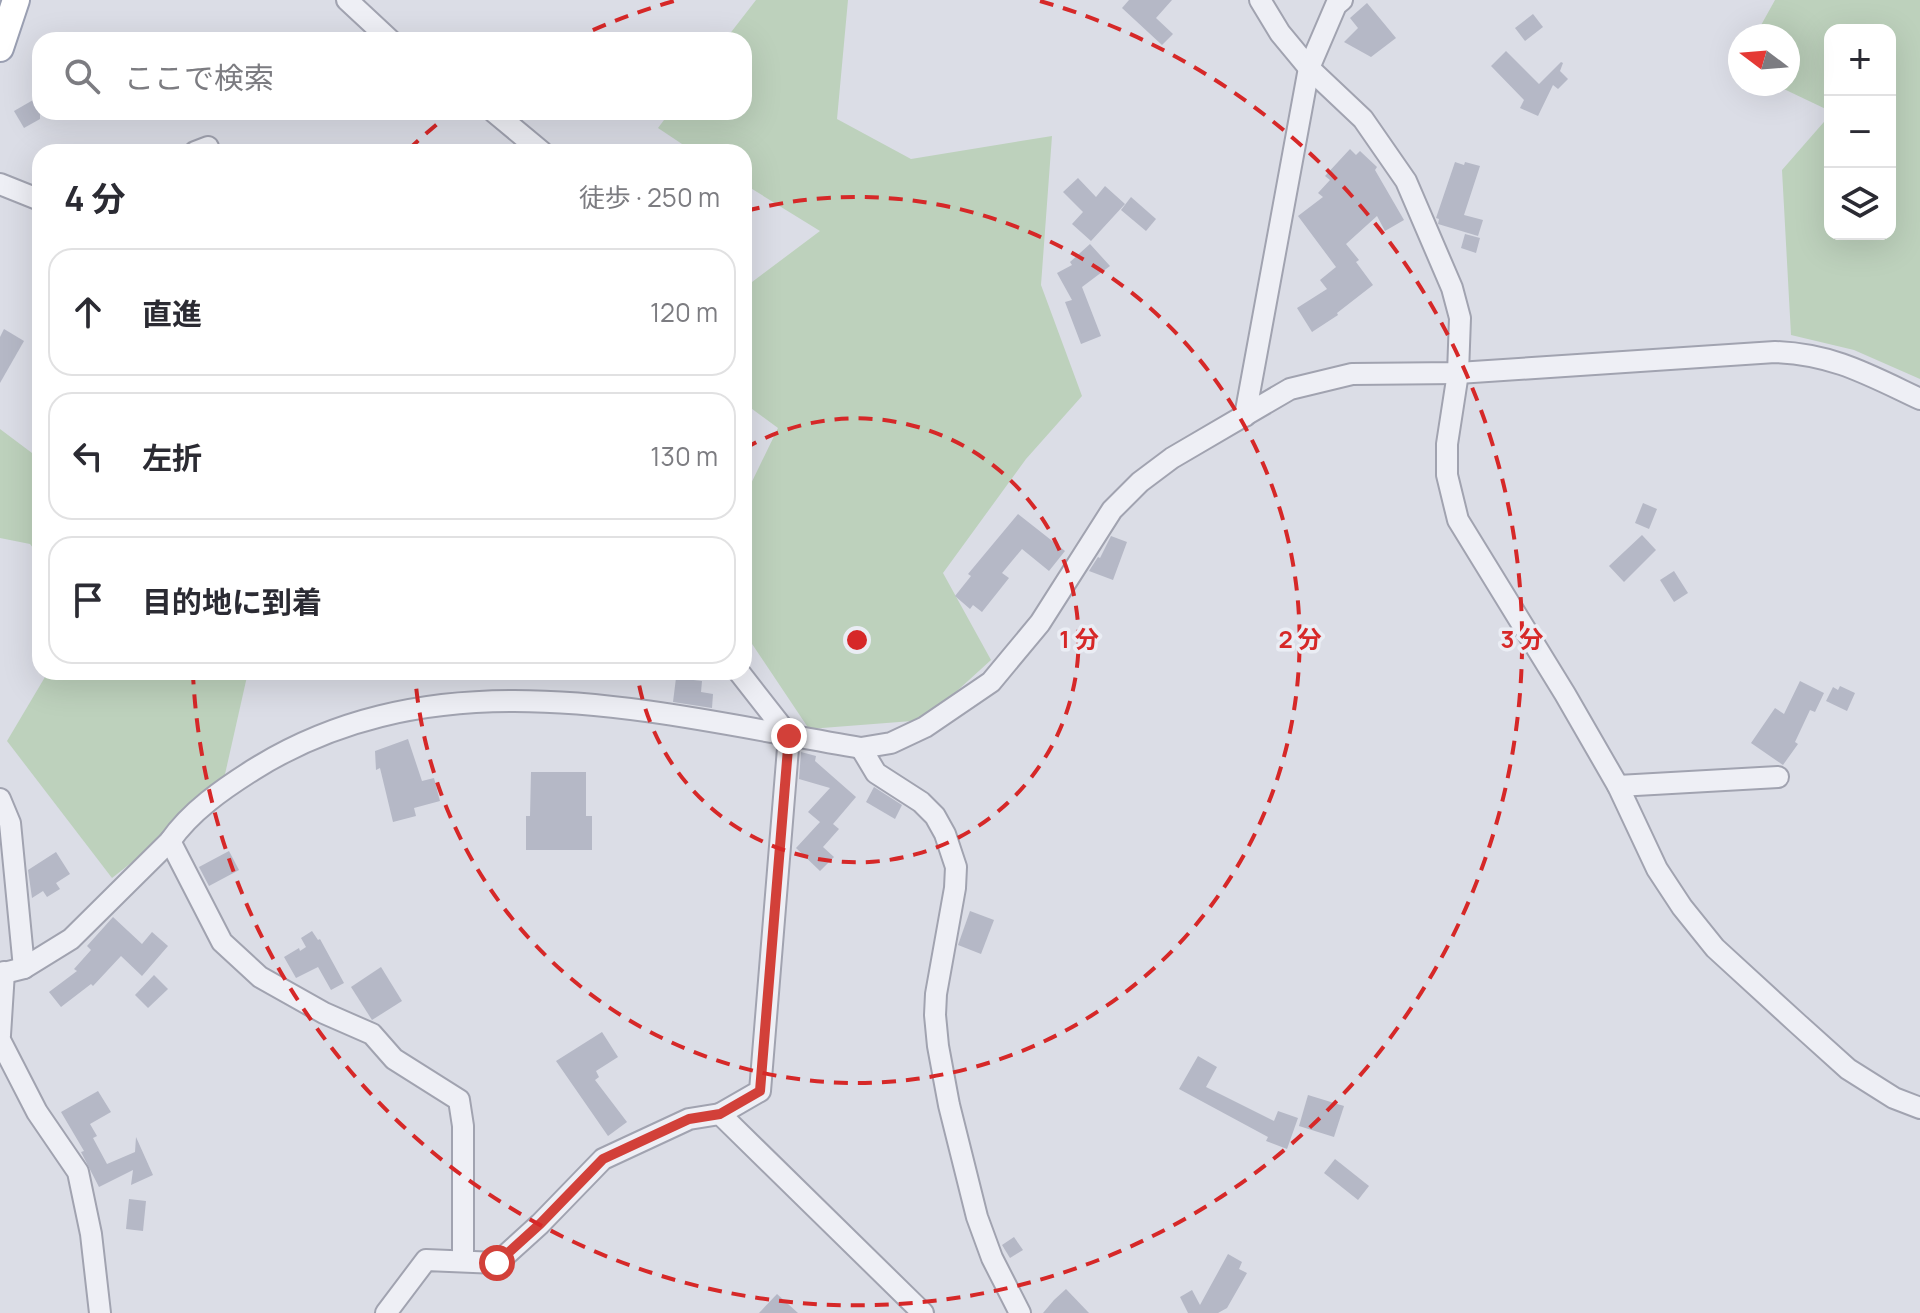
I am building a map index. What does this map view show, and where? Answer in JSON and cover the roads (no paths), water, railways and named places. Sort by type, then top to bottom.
[{"type":"main road","points":[[0,48],[16,0]]},
{"type":"street","points":[[347,0],[381,32]]},
{"type":"street","points":[[1260,0],[1280,33],[1309,68],[1363,119],[1406,181],[1452,288],[1460,318],[1458,373],[1447,444],[1447,475],[1458,520],[1618,786],[1657,869],[1715,948],[1848,1069],[1894,1098],[1920,1108]]},
{"type":"street","points":[[1245,416],[1309,68],[1336,5],[1342,0]]},
{"type":"street","points":[[504,120],[532,144]]},
{"type":"street","points":[[0,184],[32,197]]},
{"type":"street","points":[[9,971],[71,939],[170,841],[182,824],[221,792],[287,749],[348,725],[427,706],[486,700],[545,701],[640,711],[861,748],[891,743],[925,727],[991,682],[1040,623],[1112,510],[1140,482],[1172,458],[1290,389],[1352,374],[1458,373],[1775,352],[1806,353],[1836,360],[1920,399]]},
{"type":"street","points":[[386,1313],[426,1260],[497,1263],[603,1159],[689,1119],[720,1114],[760,1091],[789,736],[745,680]]},
{"type":"street","points":[[861,748],[876,773],[921,802],[935,816],[956,867],[936,994],[938,1046],[977,1217],[992,1258],[1020,1313]]},
{"type":"street","points":[[1618,786],[1778,777]]},
{"type":"street","points":[[0,799],[10,823],[9,971],[0,1038],[37,1112],[78,1172],[91,1234],[100,1313]]},
{"type":"street","points":[[170,841],[222,942],[260,977],[324,1013],[372,1034],[394,1059],[459,1100],[463,1126],[463,1260]]},
{"type":"street","points":[[720,1114],[923,1313]]}]
